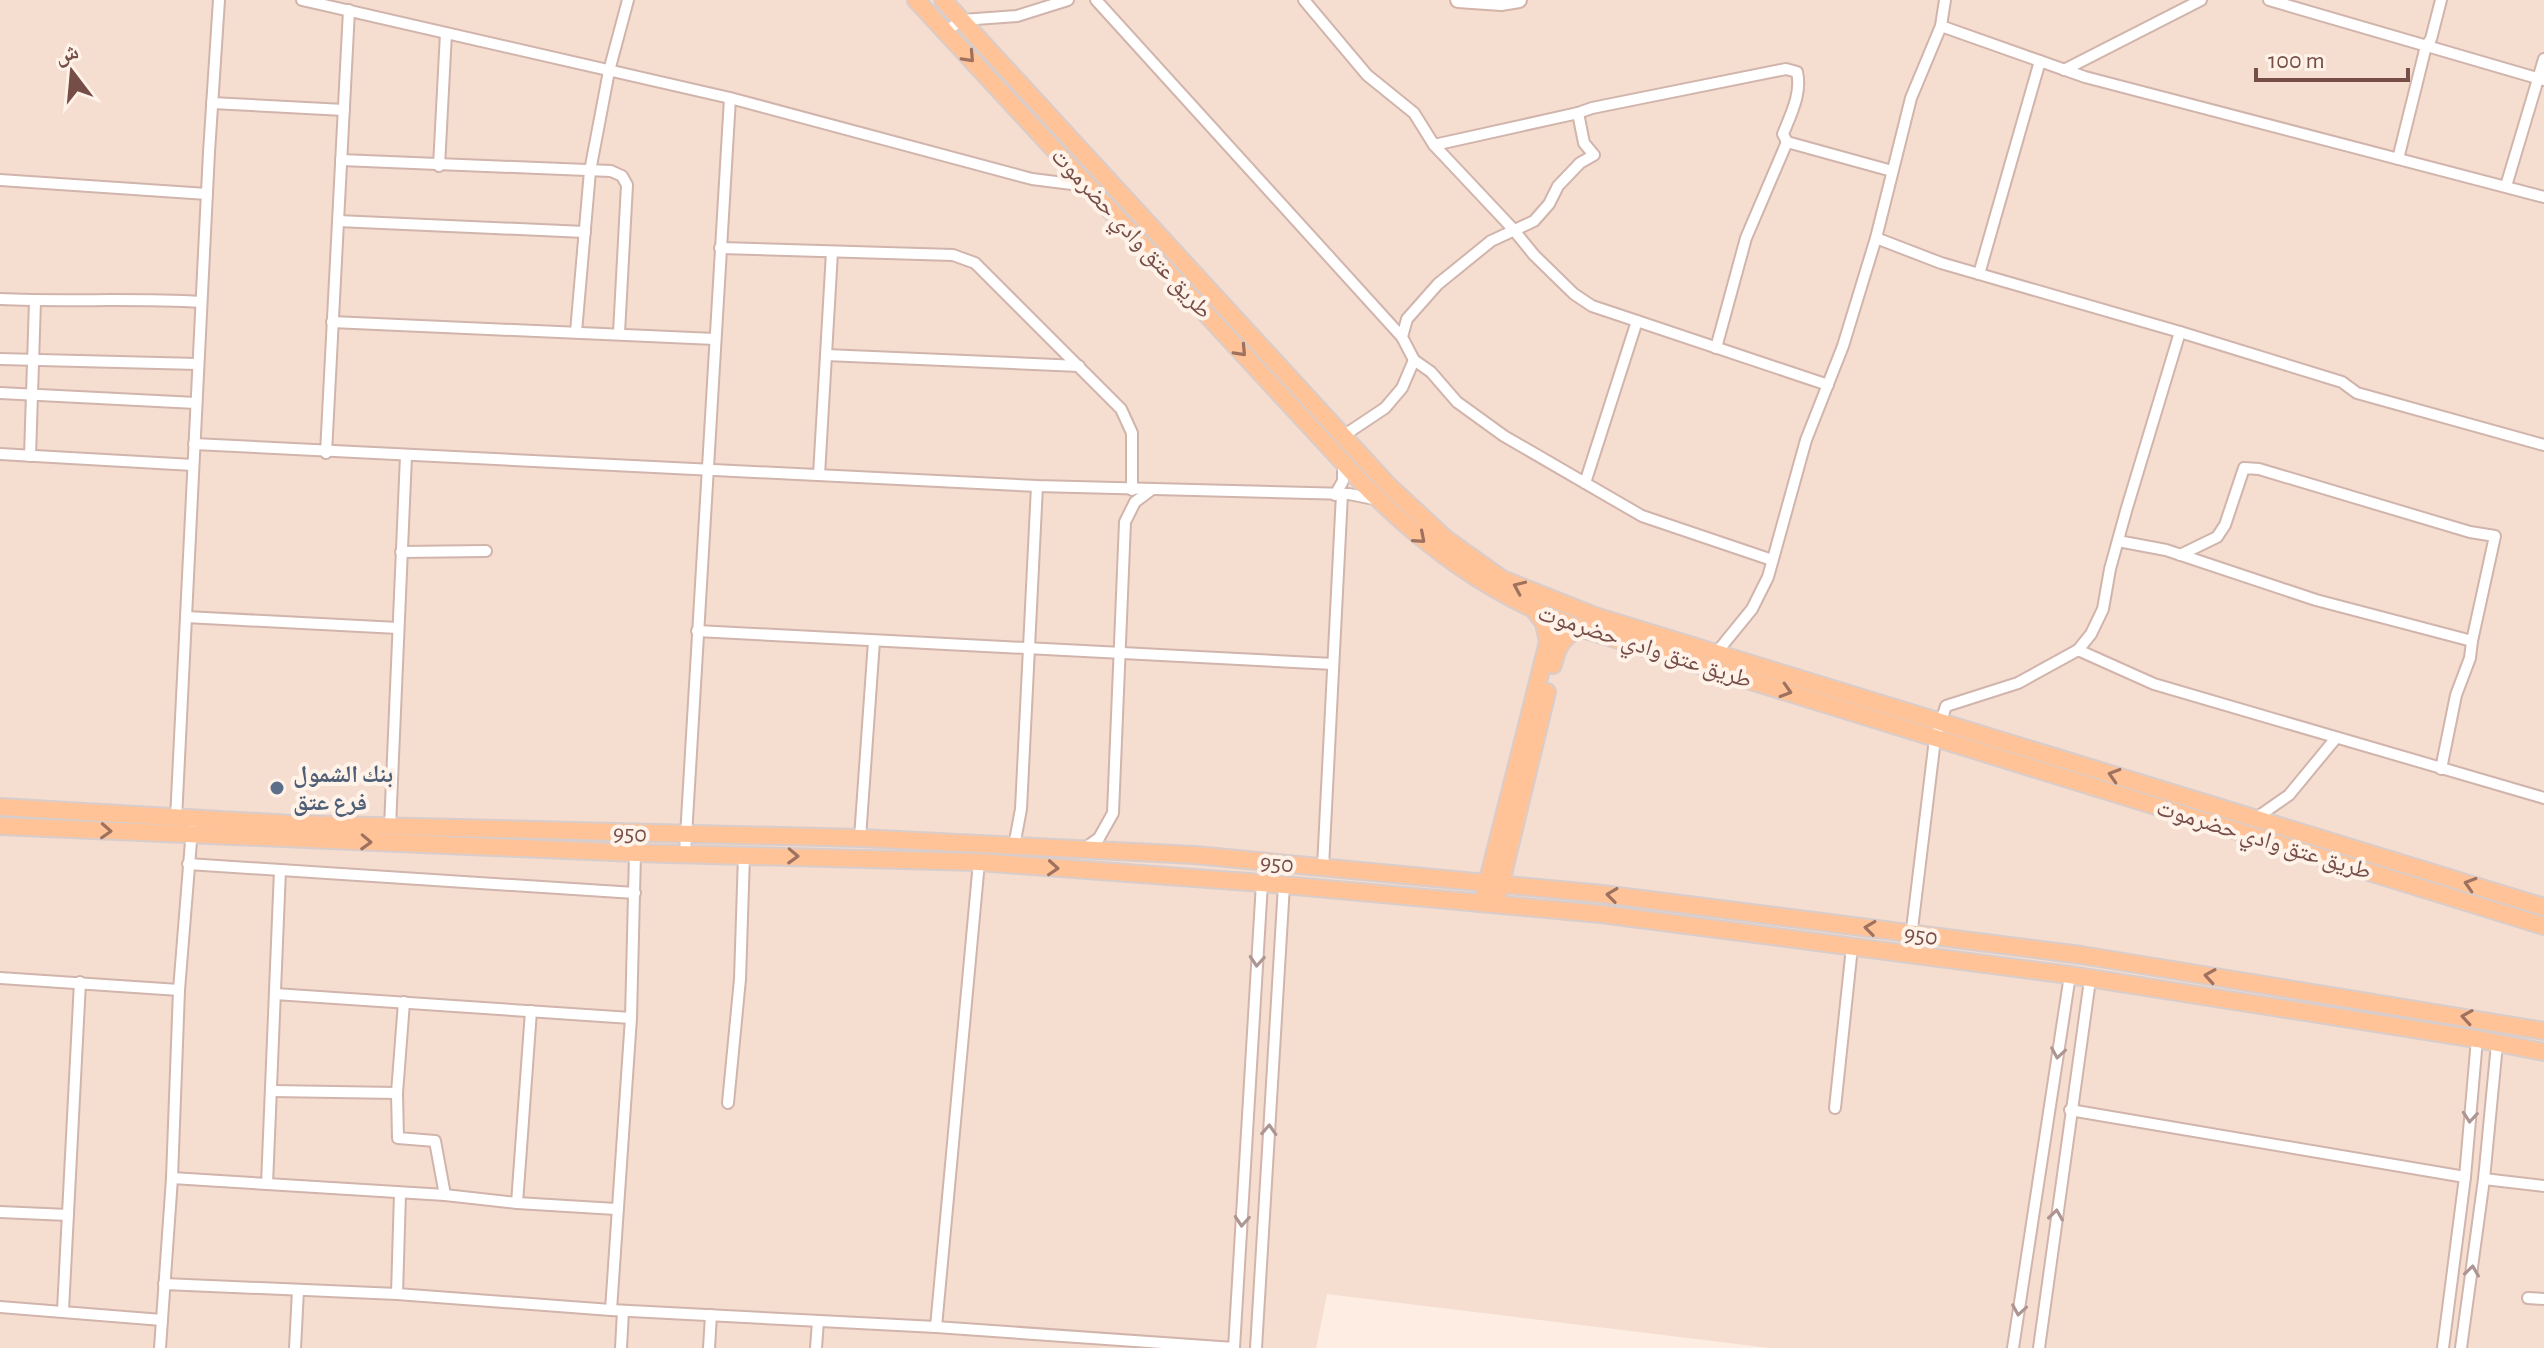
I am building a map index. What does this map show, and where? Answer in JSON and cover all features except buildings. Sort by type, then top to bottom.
[{"type":"main road","name":"طريق عتق وادي حضرموت","points":[[916,0],[1382,504],[1452,554],[1548,599],[1595,616],[2544,907]]},
{"type":"main road","name":"طريق عتق وادي حضرموت","points":[[943,0],[1452,554],[1487,586],[1534,610],[1580,628],[2544,926]]},
{"type":"main road","points":[[1489,904],[1548,642],[1544,623],[1534,610]]},
{"type":"main road","points":[[1494,883],[1556,652],[1566,636],[1580,628]]},
{"type":"main road","name":"950","points":[[0,807],[187,824],[635,853],[979,862],[1262,883],[1601,914],[2070,975],[2544,1052]]},
{"type":"main road","points":[[51,810],[51,829]]},
{"type":"main road","name":"950","points":[[0,826],[51,829],[187,824],[860,838],[1195,855],[1602,894],[2081,955],[2544,1031]]},
{"type":"street","points":[[160,1348],[188,864],[186,617],[219,0]]},
{"type":"street","points":[[302,0],[730,98],[1032,179],[1088,186]]},
{"type":"street","points":[[576,332],[590,171],[609,71],[628,0]]},
{"type":"street","points":[[945,32],[962,20],[1017,16],[1068,0]]},
{"type":"street","points":[[1096,0],[1402,337],[1414,360],[1431,372],[1457,402],[1504,436],[1642,516],[1772,560]]},
{"type":"street","points":[[1304,0],[1367,75],[1414,113],[1434,145],[1534,255],[1574,294],[1592,306],[1828,385]]},
{"type":"street","points":[[1458,0],[1501,3],[1519,0]]},
{"type":"street","points":[[1717,652],[1752,609],[1768,577],[1806,440],[1843,346],[1876,238],[1911,98],[1941,26],[1945,0]]},
{"type":"street","points":[[2064,70],[2201,0]]},
{"type":"street","points":[[2269,0],[2542,79]]},
{"type":"street","points":[[2398,159],[2426,46],[2431,39],[2441,0]]},
{"type":"street","points":[[326,453],[349,10]]},
{"type":"street","points":[[1941,26],[2064,70],[2216,113],[2544,197]]},
{"type":"street","points":[[439,166],[446,33]]},
{"type":"street","points":[[2506,186],[2542,79],[2544,59]]},
{"type":"street","points":[[1979,274],[2040,61]]},
{"type":"street","points":[[1434,145],[1592,108],[1786,69],[1797,72],[1799,80],[1796,99],[1783,134],[1787,142],[1892,171]]},
{"type":"street","points":[[685,853],[730,98]]},
{"type":"street","points":[[212,103],[344,110]]},
{"type":"street","points":[[1402,337],[1407,319],[1438,284],[1491,241],[1542,215],[1558,186],[1580,163],[1594,155],[1584,143],[1578,113]]},
{"type":"street","points":[[1716,348],[1746,238],[1787,142]]},
{"type":"street","points":[[341,160],[615,172],[622,176],[627,185],[619,333]]},
{"type":"street","points":[[0,180],[207,194]]},
{"type":"street","points":[[338,221],[585,232]]},
{"type":"street","points":[[1876,238],[1941,263],[2342,382],[2357,393],[2544,445]]},
{"type":"street","points":[[720,248],[953,255],[968,259],[982,268],[1121,409],[1130,424],[1133,441],[1132,490]]},
{"type":"street","points":[[819,475],[832,252]]},
{"type":"street","points":[[0,299],[201,302]]},
{"type":"street","points":[[30,456],[35,301]]},
{"type":"street","points":[[1585,483],[1637,321]]},
{"type":"street","points":[[332,322],[715,339]]},
{"type":"street","points":[[1909,954],[1935,739],[1946,706],[2018,683],[2078,650],[2091,634],[2103,609],[2118,541],[2180,332]]},
{"type":"street","points":[[826,355],[1079,366]]},
{"type":"street","points":[[0,359],[198,364]]},
{"type":"street","points":[[1343,436],[1385,408],[1402,388],[1414,360]]},
{"type":"street","points":[[0,393],[196,403]]},
{"type":"street","points":[[194,444],[326,453],[1037,486],[1338,494],[1365,496],[1382,504]]},
{"type":"street","points":[[0,454],[193,465]]},
{"type":"street","points":[[390,827],[406,456]]},
{"type":"street","points":[[1323,867],[1338,494],[1343,481],[1343,463]]},
{"type":"street","points":[[2180,555],[2217,537],[2225,525],[2244,468],[2259,469],[2470,532],[2495,536],[2494,553],[2470,658],[2456,695],[2441,769]]},
{"type":"street","points":[[1014,846],[1021,809],[1037,486]]},
{"type":"street","points":[[1083,849],[1099,838],[1113,813],[1125,522],[1135,502],[1151,490]]},
{"type":"street","points":[[2118,541],[2180,555],[2316,600],[2472,641]]},
{"type":"street","points":[[401,552],[486,551]]},
{"type":"street","points":[[186,617],[398,628]]},
{"type":"street","points":[[697,631],[1333,664]]},
{"type":"street","points":[[860,838],[874,641]]},
{"type":"street","points":[[2078,650],[2154,684],[2544,797]]},
{"type":"street","points":[[2255,818],[2289,795],[2336,738]]},
{"type":"street","points":[[621,1348],[617,1310],[616,1209],[631,1018],[635,853]]},
{"type":"street","points":[[728,1103],[740,979],[744,855]]},
{"type":"street","points":[[936,1327],[979,862]]},
{"type":"street","points":[[188,864],[635,893]]},
{"type":"street","points":[[267,1184],[280,870]]},
{"type":"street","points":[[164,1284],[397,1294],[617,1310],[936,1327],[1111,1343],[1234,1348],[1262,883]]},
{"type":"street","points":[[1256,1348],[1284,885]]},
{"type":"street","points":[[1835,1108],[1852,947]]},
{"type":"street","points":[[2013,1348],[2070,975]]},
{"type":"street","points":[[0,978],[179,990]]},
{"type":"street","points":[[2039,1348],[2090,980]]},
{"type":"street","points":[[63,1310],[80,982]]},
{"type":"street","points":[[275,994],[631,1018]]},
{"type":"street","points":[[404,1002],[397,1093],[398,1138],[435,1141],[445,1195]]},
{"type":"street","points":[[517,1203],[531,1011]]},
{"type":"street","points":[[2443,1348],[2465,1177],[2477,1039]]},
{"type":"street","points":[[2461,1348],[2484,1179],[2497,1044]]},
{"type":"street","points":[[272,1091],[397,1093]]},
{"type":"street","points":[[2070,1110],[2465,1177]]},
{"type":"street","points":[[172,1178],[616,1209]]},
{"type":"street","points":[[2484,1179],[2544,1186]]},
{"type":"street","points":[[397,1294],[400,1193]]},
{"type":"street","points":[[0,1212],[68,1215]]},
{"type":"street","points":[[295,1348],[298,1290]]},
{"type":"street","points":[[2528,1298],[2544,1299]]},
{"type":"street","points":[[0,1307],[162,1320]]},
{"type":"street","points":[[709,1348],[711,1315]]},
{"type":"street","points":[[816,1348],[818,1321]]},
{"type":"shaded area","points":[[0,0],[2544,0],[2544,1348],[1770,1348],[1327,1294],[1316,1348],[0,1348]]},
{"type":"place","name":"بنك الشمول فرع عتق","points":[[277,788]]}]
